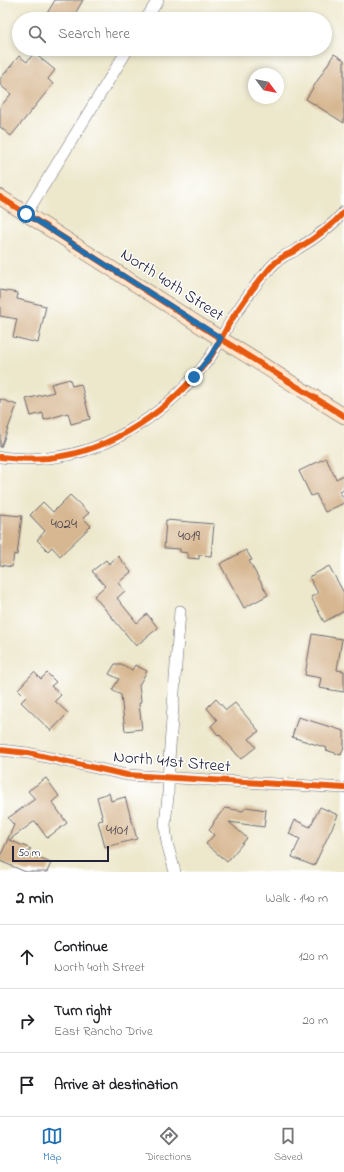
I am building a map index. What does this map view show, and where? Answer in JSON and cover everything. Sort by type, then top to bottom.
[{"type":"street","points":[[150,12],[158,0]]},
{"type":"street","points":[[26,214],[124,56]]},
{"type":"street","name":"North 40th Street","points":[[0,197],[344,416]]},
{"type":"street","points":[[0,458],[49,458],[77,452],[99,445],[122,435],[160,409],[194,377],[211,355],[253,287],[267,271],[285,256],[297,250],[329,227],[344,212]]},
{"type":"street","points":[[175,872],[167,844],[165,825],[180,611]]},
{"type":"street","name":"North 41st Street","points":[[0,750],[28,753],[127,775],[344,788]]},
{"type":"building","points":[[55,0],[83,0],[76,12],[48,12]]},
{"type":"building","points":[[334,54],[344,60],[344,123],[306,99]]},
{"type":"building","points":[[19,56],[27,62],[32,56],[38,56],[55,70],[48,79],[53,84],[11,136],[0,127],[0,107],[11,94],[0,85],[0,79]]},
{"type":"building","points":[[0,290],[18,293],[17,299],[46,306],[38,343],[13,337],[17,319],[0,316]]},
{"type":"building","points":[[70,379],[72,386],[81,384],[90,419],[71,424],[68,413],[44,420],[43,413],[31,416],[26,399],[54,392],[51,384]]},
{"type":"building","points":[[0,399],[17,405],[1,447],[0,447]]},
{"type":"building","points":[[326,458],[336,479],[344,475],[344,490],[340,492],[344,499],[344,503],[325,512],[316,494],[311,496],[299,471]]},
{"type":"building","points":[[70,495],[89,513],[83,518],[91,526],[60,556],[52,547],[48,551],[37,540],[45,531],[30,515],[43,502],[53,512]]},
{"type":"building","points":[[0,514],[22,516],[17,555],[14,554],[12,567],[0,565]]},
{"type":"building","points":[[166,520],[214,524],[211,556],[199,555],[199,559],[188,558],[188,553],[180,552],[180,549],[164,548]]},
{"type":"building","points":[[246,550],[252,560],[249,561],[268,595],[244,608],[220,564]]},
{"type":"building","points":[[118,556],[131,572],[118,583],[125,591],[117,598],[137,623],[147,614],[158,628],[136,646],[94,596],[105,586],[92,571],[106,560],[109,564]]},
{"type":"building","points":[[329,566],[344,593],[344,611],[324,622],[311,597],[318,593],[309,577]]},
{"type":"building","points":[[312,634],[342,639],[337,670],[344,671],[344,692],[319,688],[321,678],[305,675]]},
{"type":"building","points":[[115,664],[121,664],[132,670],[135,665],[147,671],[139,685],[141,701],[139,704],[142,729],[125,731],[121,695],[112,690],[119,679],[109,674]]},
{"type":"building","points":[[34,672],[41,679],[47,673],[56,682],[51,686],[61,695],[55,701],[68,713],[51,731],[21,702],[26,697],[18,689]]},
{"type":"building","points":[[216,699],[226,710],[235,703],[259,731],[249,739],[256,747],[241,759],[211,726],[217,720],[207,708]]},
{"type":"building","points":[[298,717],[344,731],[344,747],[341,755],[326,750],[327,748],[292,737]]},
{"type":"building","points":[[46,778],[59,796],[52,802],[67,823],[47,838],[35,821],[9,840],[31,849],[26,853],[51,863],[47,872],[26,872],[0,861],[0,857],[14,825],[8,818],[35,799],[28,791]]},
{"type":"building","points":[[109,793],[111,801],[125,797],[137,839],[105,847],[98,821],[103,820],[97,797]]},
{"type":"building","points":[[246,807],[266,810],[264,827],[229,822],[247,838],[227,862],[206,844],[214,835],[209,830],[214,821],[225,808],[243,811]]},
{"type":"building","points":[[320,807],[338,815],[314,866],[292,857],[300,839],[289,834],[295,820],[310,827]]},
{"type":"cycle path","points":[[0,197],[344,416]]},
{"type":"cycle path","points":[[0,457],[48,458],[72,454],[96,447],[118,437],[160,410],[179,393],[211,356],[230,322],[270,268],[283,257],[295,251],[334,223],[344,212]]},
{"type":"cycle path","points":[[0,750],[28,753],[127,775],[344,788]]},
{"type":"route","points":[[26,214],[221,338],[211,355],[194,377]]}]
